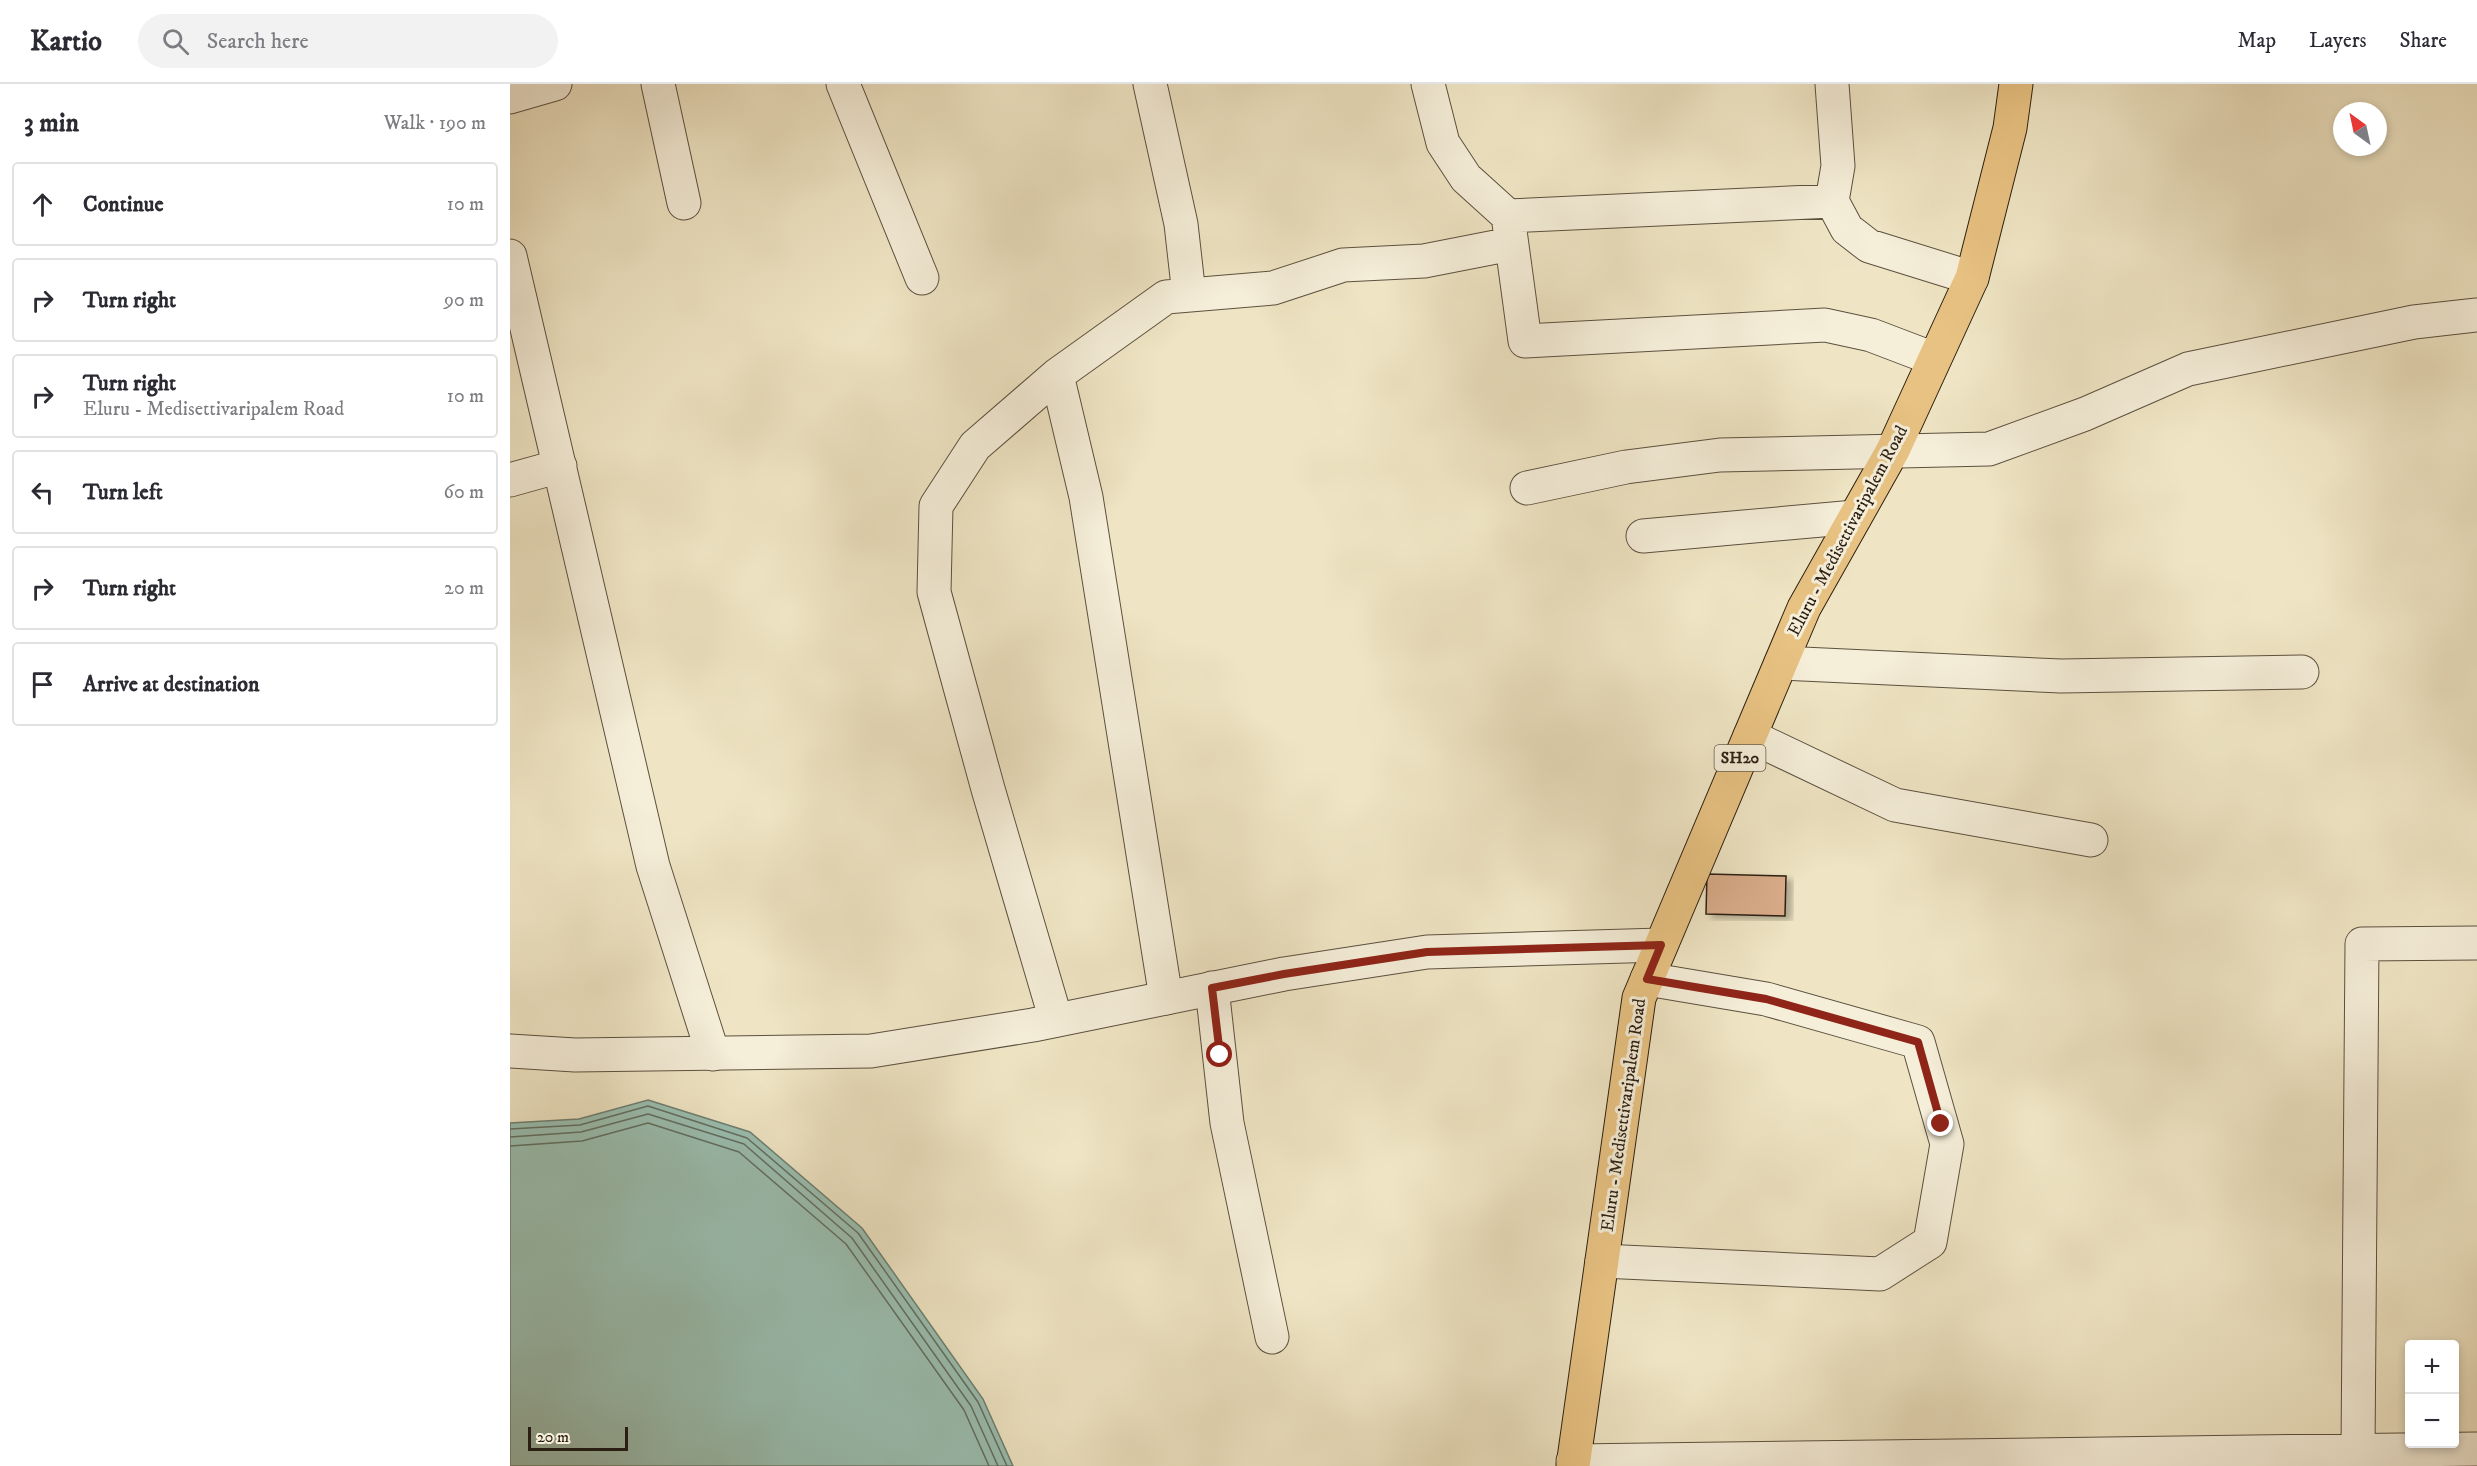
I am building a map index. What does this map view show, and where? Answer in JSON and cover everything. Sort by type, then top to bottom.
[{"type":"main road","name":"Eluru - Medisettivaripalem Road","points":[[1573,1463],[1639,998],[1804,608],[1893,450],[1972,278],[2010,128],[2016,84]]},
{"type":"street","points":[[510,98],[555,84]]},
{"type":"street","points":[[658,84],[684,203]]},
{"type":"street","points":[[843,84],[922,278]]},
{"type":"street","points":[[1150,84],[1180,224],[1189,295]]},
{"type":"street","points":[[1428,84],[1443,143],[1466,178],[1510,230],[1525,341],[1825,325],[1871,335],[1934,359]]},
{"type":"street","points":[[1832,84],[1838,166],[1832,201],[1846,229],[1869,246],[1972,278]]},
{"type":"street","points":[[1056,1020],[988,789],[934,592],[936,506],[975,446],[1057,375],[1166,297],[1273,288],[1343,265],[1424,261],[1510,230],[1832,201]]},
{"type":"street","points":[[510,256],[653,866],[713,1054]]},
{"type":"street","points":[[1527,488],[1626,467],[1720,455],[1989,449],[2085,414],[2188,369],[2414,322],[2477,315]]},
{"type":"street","points":[[1057,375],[1086,497],[1166,998]]},
{"type":"street","points":[[510,480],[560,466]]},
{"type":"street","points":[[1643,536],[1855,517]]},
{"type":"street","points":[[1781,663],[2061,676],[2302,672]]},
{"type":"street","points":[[1750,736],[1895,805],[2091,840]]},
{"type":"street","points":[[2358,1451],[2362,944],[2477,943]]},
{"type":"street","points":[[510,1051],[575,1055],[871,1051],[1056,1020],[1284,974],[1427,952],[1661,945]]},
{"type":"street","points":[[1602,1261],[1880,1274],[1930,1242],[1947,1144],[1918,1042],[1766,999],[1647,979]]},
{"type":"street","points":[[1212,988],[1227,1123],[1272,1336]]},
{"type":"street","points":[[1573,1463],[2477,1449]]},
{"type":"water","points":[[648,1100],[750,1132],[862,1228],[983,1399],[1013,1466],[510,1466],[510,1123],[579,1119]]},
{"type":"building","points":[[1707,874],[1786,876],[1785,916],[1706,914]]},
{"type":"route","points":[[1220,1055],[1212,988],[1284,974],[1427,952],[1661,945],[1647,979],[1766,999],[1918,1042],[1941,1124]]}]
